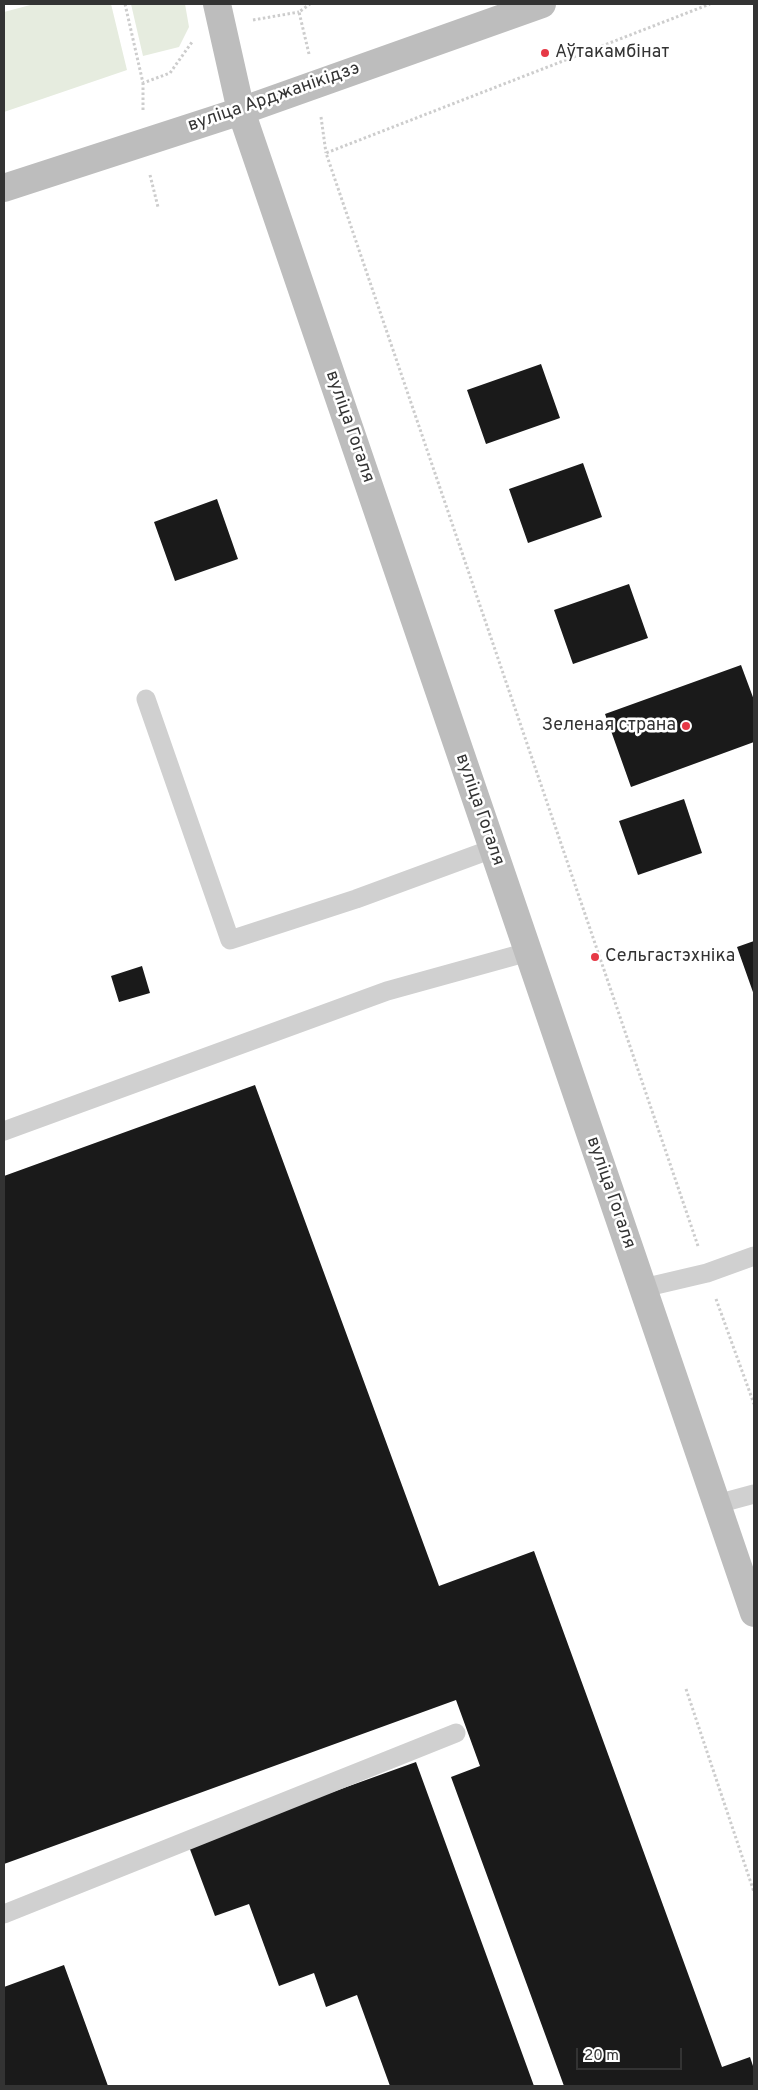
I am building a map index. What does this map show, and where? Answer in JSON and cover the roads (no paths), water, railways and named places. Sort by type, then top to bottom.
[{"type":"main road","name":"вуліца Гогаля","points":[[217,4],[241,110],[754,1613]]},
{"type":"main road","name":"вуліца Арджанікідзэ","points":[[4,188],[241,110],[542,4]]},
{"type":"lane","points":[[146,699],[230,940],[356,899],[492,849]]},
{"type":"lane","points":[[4,1131],[387,991],[528,952]]},
{"type":"lane","points":[[643,1288],[708,1273],[754,1256]]},
{"type":"lane","points":[[717,1504],[754,1494]]},
{"type":"lane","points":[[4,1914],[456,1733]]},
{"type":"place","name":"Аўтакамбінат","points":[[545,53]]},
{"type":"place","name":"Зеленая страна","points":[[686,726]]},
{"type":"place","name":"Сельгастэхніка","points":[[595,957]]}]
